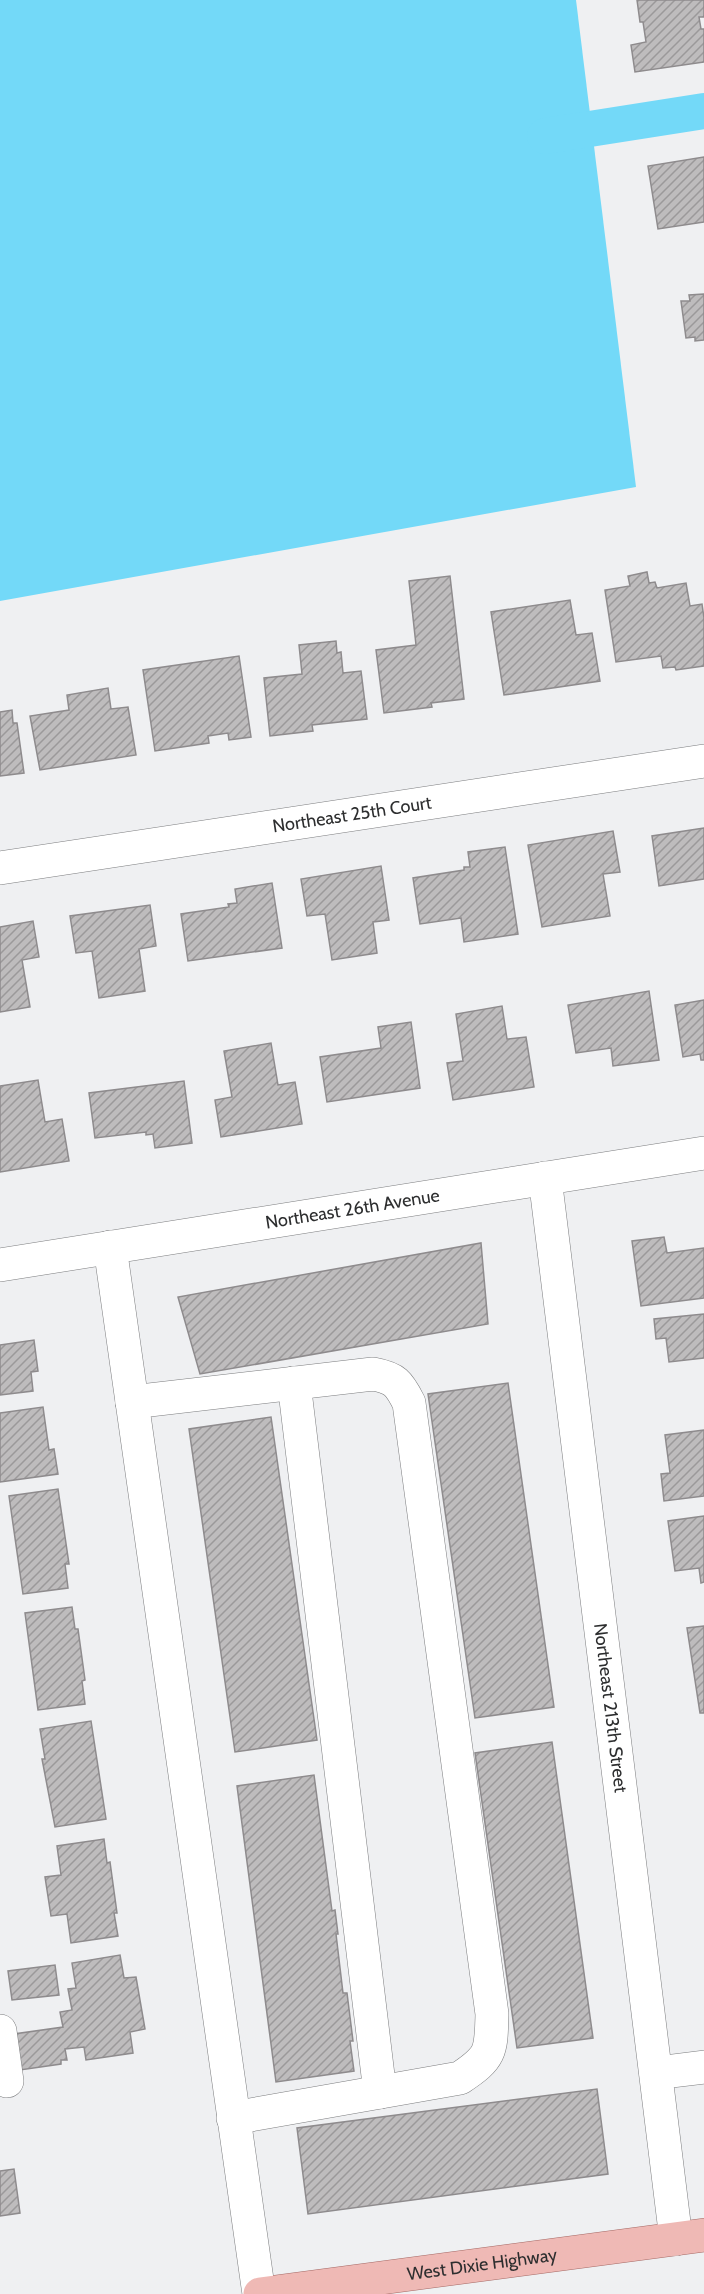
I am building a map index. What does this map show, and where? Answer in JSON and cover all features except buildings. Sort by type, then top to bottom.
[{"type":"main road","name":"West Dixie Highway","points":[[259,2294],[690,2237]]},
{"type":"street","name":"Northeast 25th Court","points":[[0,868],[704,761]]},
{"type":"street","name":"Northeast 26th Avenue","points":[[0,1265],[704,1153]]},
{"type":"street","name":"Northeast 213th Street","points":[[545,1178],[656,2073],[690,2237]]},
{"type":"street","points":[[110,1247],[259,2294]]},
{"type":"street","points":[[132,1402],[373,1374],[390,1377],[401,1387],[409,1403],[492,2014],[489,2052],[483,2062],[460,2078],[233,2118]]},
{"type":"street","points":[[294,1383],[380,2092]]},
{"type":"street","points":[[0,2031],[7,2081]]},
{"type":"street","points":[[656,2073],[704,2067]]},
{"type":"water","points":[[0,0],[576,0],[636,487],[0,601]]},
{"type":"waterway","points":[[545,136],[704,111]]}]
